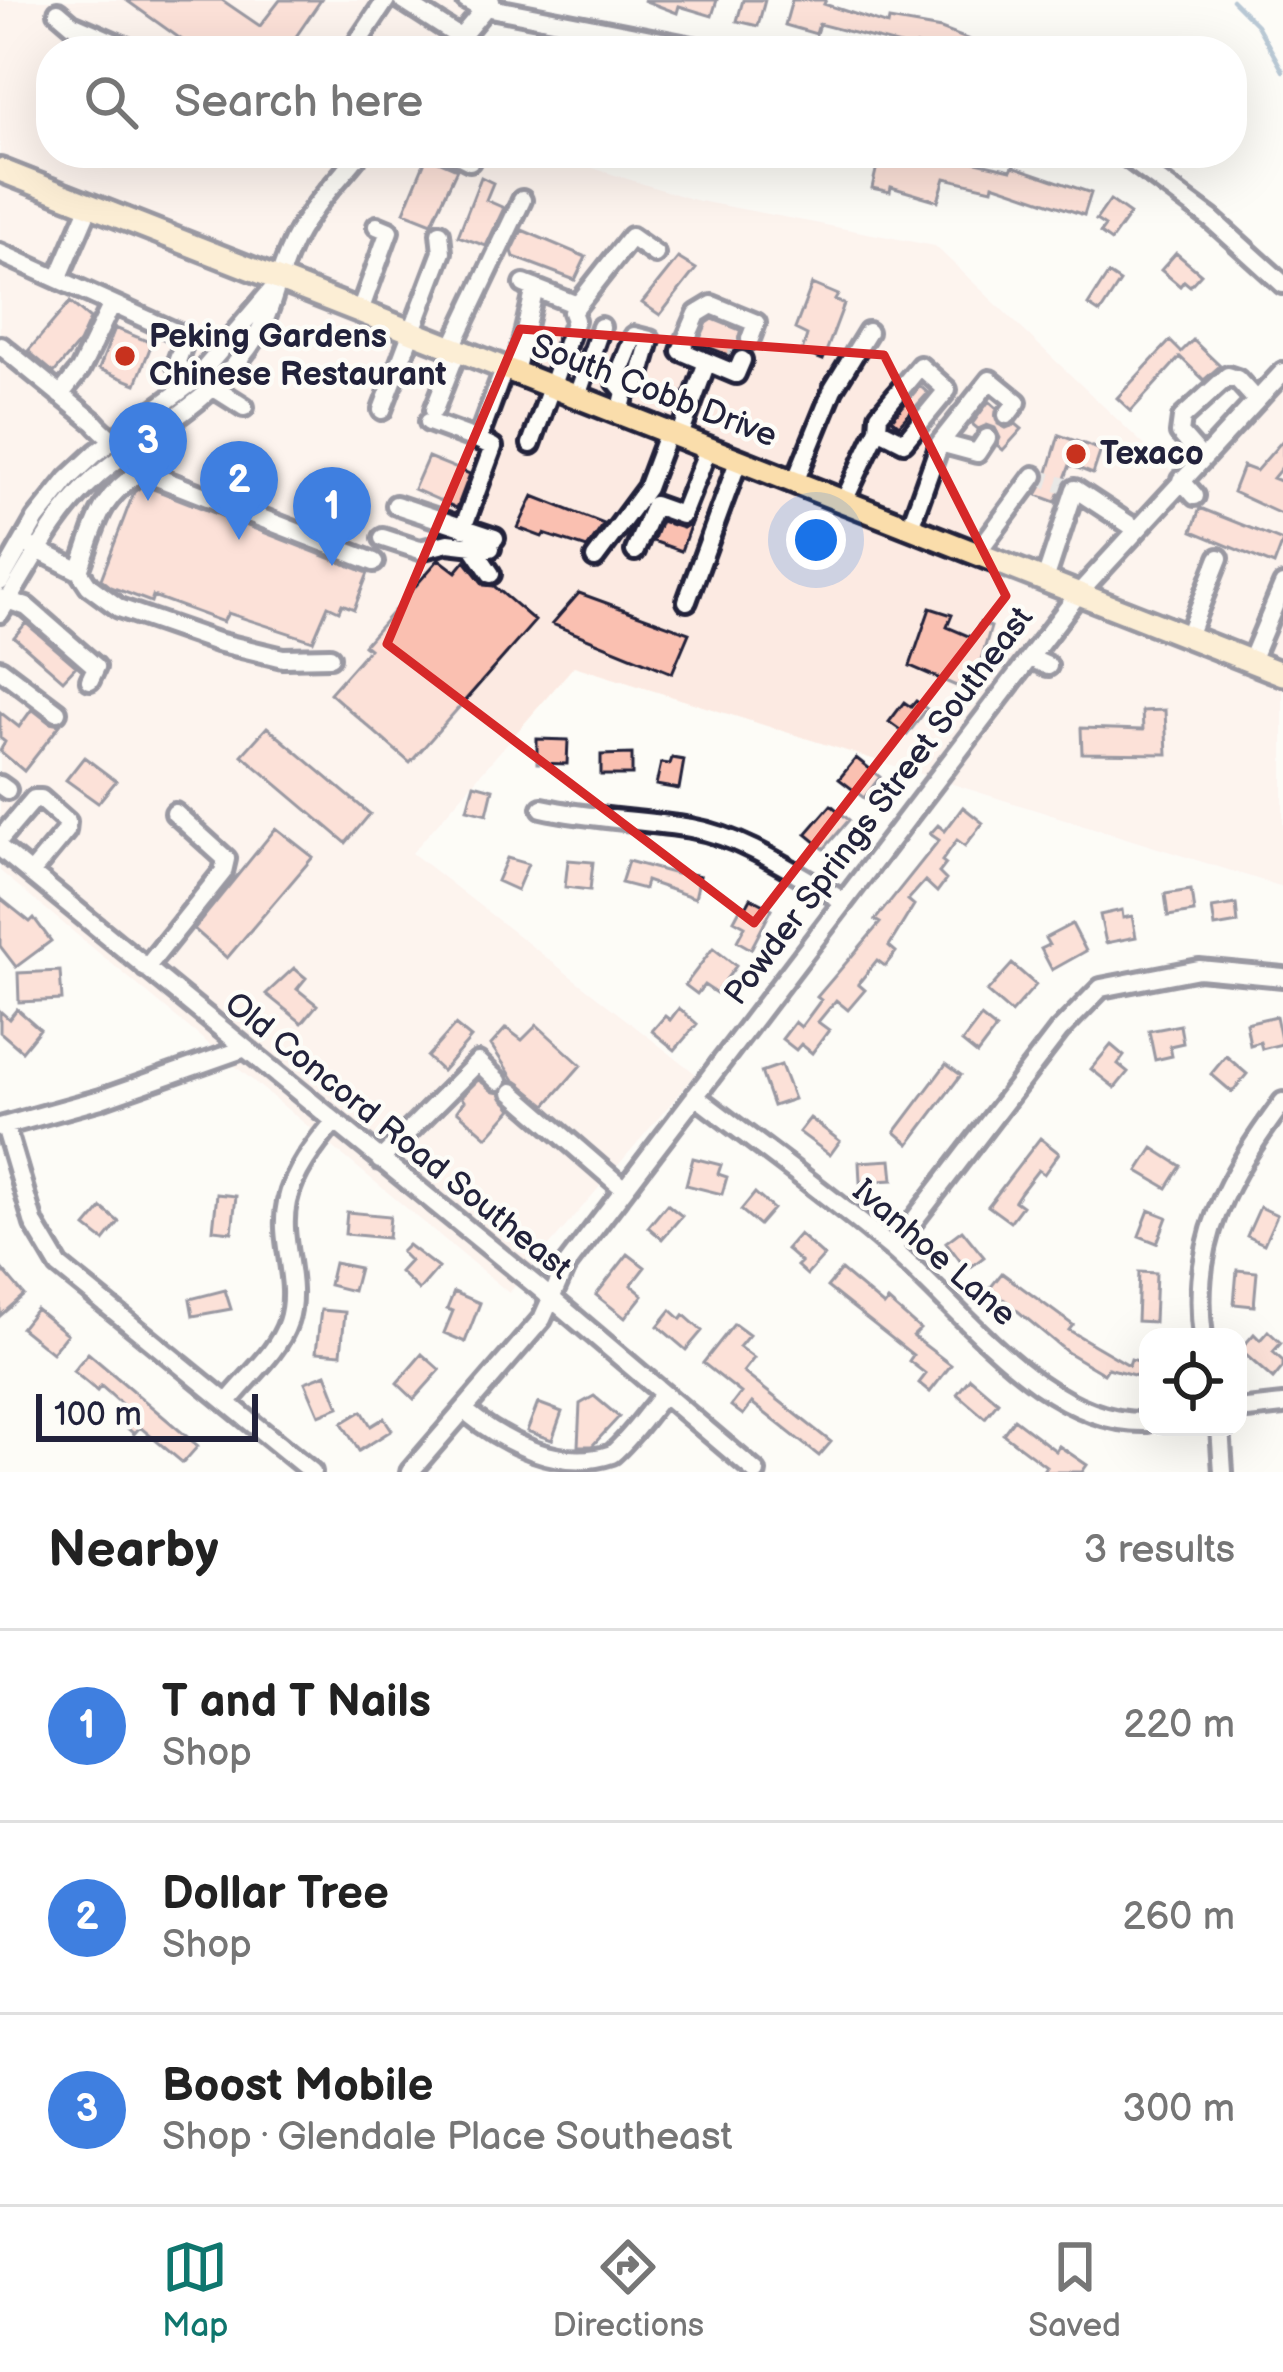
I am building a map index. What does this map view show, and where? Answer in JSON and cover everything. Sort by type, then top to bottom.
[{"type":"main road","name":"South Cobb Drive","points":[[0,170],[577,396],[623,402],[674,434],[1283,674]]},
{"type":"street","points":[[362,36],[386,0]]},
{"type":"street","points":[[401,0],[445,36]]},
{"type":"street","points":[[466,0],[643,36]]},
{"type":"street","points":[[462,36],[490,3]]},
{"type":"street","points":[[58,12],[100,36]]},
{"type":"street","points":[[90,680],[97,674],[96,667],[27,608],[2,604],[56,492],[214,388],[268,319],[291,244],[350,168]]},
{"type":"street","points":[[1142,168],[1211,219],[1283,284]]},
{"type":"street","points":[[464,528],[493,447],[432,416],[455,348],[522,200]]},
{"type":"street","points":[[58,279],[90,206]]},
{"type":"street","points":[[360,311],[389,231],[377,226]]},
{"type":"street","points":[[382,410],[442,252],[440,233]]},
{"type":"street","points":[[531,444],[576,313],[631,237],[655,254]]},
{"type":"street","points":[[0,253],[186,338],[176,364],[194,381]]},
{"type":"street","points":[[121,447],[194,381],[279,280]]},
{"type":"street","points":[[478,440],[510,370],[530,286],[576,313]]},
{"type":"street","points":[[735,363],[707,362],[681,351],[697,314],[712,305],[748,332]]},
{"type":"street","points":[[60,395],[80,370],[111,306]]},
{"type":"street","points":[[577,396],[602,327]]},
{"type":"street","points":[[795,482],[833,389],[868,332]]},
{"type":"street","points":[[623,402],[637,385],[642,338]]},
{"type":"street","points":[[1,346],[121,447],[141,471],[374,562]]},
{"type":"street","points":[[595,558],[647,488],[707,362]]},
{"type":"street","points":[[844,501],[878,429],[879,415],[920,366],[947,390],[904,442],[878,429]]},
{"type":"street","name":"Powder Springs Street Southeast","points":[[410,1472],[542,1319],[565,1267],[1079,593],[1283,372]]},
{"type":"street","points":[[1202,458],[1180,433],[1182,418],[1228,376],[1256,400]]},
{"type":"street","points":[[910,527],[940,443],[990,380],[1017,402],[1007,416]]},
{"type":"street","points":[[214,388],[244,407]]},
{"type":"street","points":[[940,443],[977,453],[987,438]]},
{"type":"street","points":[[635,551],[654,505],[682,515],[709,448]]},
{"type":"street","points":[[687,601],[739,459]]},
{"type":"street","points":[[80,572],[105,501],[113,489],[141,471]]},
{"type":"street","points":[[977,553],[1034,476]]},
{"type":"street","points":[[1181,480],[1195,496]]},
{"type":"street","points":[[1045,580],[1075,489],[1136,529]]},
{"type":"street","points":[[396,505],[464,528],[486,544],[491,574]]},
{"type":"street","points":[[383,538],[420,550],[448,543],[486,544]]},
{"type":"street","points":[[30,546],[80,572],[89,586],[119,608],[217,642],[284,658],[330,657]]},
{"type":"street","points":[[0,582],[30,546]]},
{"type":"street","points":[[1189,636],[1219,558]]},
{"type":"street","points":[[1251,661],[1283,585]]},
{"type":"street","points":[[1030,658],[1048,666]]},
{"type":"street","points":[[0,669],[57,712]]},
{"type":"street","points":[[0,844],[34,799],[67,822],[66,831],[31,873]]},
{"type":"street","points":[[542,808],[581,817],[693,828],[728,839],[835,896],[841,905]]},
{"type":"street","points":[[146,968],[224,872],[226,859],[175,813]]},
{"type":"street","name":"Old Concord Road Southeast","points":[[0,844],[756,1472]]},
{"type":"street","points":[[892,1249],[1059,1031],[1101,988],[1199,970],[1283,976]]},
{"type":"street","points":[[243,1049],[117,1094],[3,1126],[34,1224],[59,1266],[312,1472]]},
{"type":"street","points":[[380,1160],[478,1062],[624,1189]]},
{"type":"street","name":"Ivanhoe Lane","points":[[695,1096],[892,1249],[993,1346],[1060,1397],[1119,1423],[1139,1422]]},
{"type":"street","points":[[1202,1328],[1198,1299],[1204,1250],[1220,1198],[1283,1102]]},
{"type":"street","points":[[226,1403],[279,1342],[288,1323],[292,1268],[286,1205],[300,1171],[334,1122]]},
{"type":"street","points":[[464,1410],[506,1443],[574,1472],[610,1456],[662,1396]]},
{"type":"street","points":[[1247,1409],[1283,1405]]},
{"type":"street","points":[[1221,1436],[1223,1472]]},
{"type":"highlighted area","points":[[520,329],[884,355],[1006,596],[754,923],[387,644]]},
{"type":"shaded area","points":[[0,0],[493,0],[462,36],[36,36],[36,168],[593,168],[694,200],[935,246],[1181,480],[1283,372],[1283,887],[574,666],[412,853],[696,1074],[509,1293],[0,871]]},
{"type":"building","points":[[126,0],[222,0],[260,26],[280,0],[321,0],[296,36],[177,36]]},
{"type":"building","points":[[643,0],[717,0],[712,16],[679,6],[677,13]]},
{"type":"building","points":[[743,0],[765,0],[758,26],[737,21]]},
{"type":"building","points":[[792,0],[826,0],[824,4],[888,25],[889,20],[959,36],[866,36],[819,24],[816,34],[785,25]]},
{"type":"building","points":[[422,168],[457,169],[432,223],[404,212]]},
{"type":"building","points":[[877,168],[1019,168],[1091,193],[1084,215],[993,184],[992,189],[945,178],[938,201],[891,187],[890,192],[872,188]]},
{"type":"building","points":[[481,177],[493,183],[486,200],[504,208],[486,246],[458,236]]},
{"type":"building","points":[[1110,200],[1130,214],[1111,241],[1100,233],[1105,226],[1096,220]]},
{"type":"building","points":[[522,230],[586,257],[575,280],[514,257],[512,251]]},
{"type":"building","points":[[1176,253],[1201,274],[1190,286],[1184,281],[1180,286],[1161,270]]},
{"type":"building","points":[[678,258],[696,269],[660,315],[642,303]]},
{"type":"building","points":[[1108,274],[1120,282],[1100,313],[1088,305]]},
{"type":"building","points":[[812,284],[838,295],[835,300],[844,304],[823,360],[802,352],[807,335],[795,329]]},
{"type":"building","points":[[70,302],[90,319],[79,343],[54,373],[28,351]]},
{"type":"building","points":[[713,319],[740,330],[741,347],[730,356],[698,343]]},
{"type":"building","name":"Peking Gardens Chinese Restaurant","points":[[115,328],[152,343],[136,384],[99,369]]},
{"type":"building","points":[[1193,340],[1220,366],[1204,380],[1180,357],[1131,411],[1117,398],[1170,341],[1181,352]]},
{"type":"building","points":[[920,386],[928,393],[899,425],[892,419]]},
{"type":"building","points":[[989,401],[997,408],[998,424],[1006,428],[1016,424],[1022,429],[1003,450],[997,445],[1000,438],[995,428],[978,429],[972,424]]},
{"type":"building","name":"Texaco","points":[[1059,435],[1101,450],[1093,474],[1070,465],[1056,502],[1037,495]]},
{"type":"building","points":[[1283,440],[1283,466],[1273,478],[1283,482],[1283,515],[1233,492],[1243,466],[1256,471]]},
{"type":"building","points":[[428,457],[470,474],[457,508],[414,489]]},
{"type":"building","points":[[143,485],[368,573],[354,609],[342,604],[339,611],[328,606],[313,641],[228,613],[223,622],[153,596],[151,602],[111,587],[101,579],[134,492]]},
{"type":"building","points":[[533,496],[604,524],[587,548],[518,528]]},
{"type":"building","points":[[1200,508],[1283,541],[1274,565],[1192,531]]},
{"type":"building","points":[[661,521],[683,528],[691,523],[681,551],[653,541]]},
{"type":"building","points":[[439,559],[456,572],[465,561],[484,585],[494,586],[535,621],[410,763],[330,693],[369,649],[364,645]]},
{"type":"building","points":[[579,593],[689,633],[672,673],[552,624]]},
{"type":"building","points":[[930,608],[952,615],[947,627],[973,638],[980,623],[991,627],[977,673],[970,670],[961,688],[910,666]]},
{"type":"building","points":[[26,623],[76,666],[63,680],[14,637]]},
{"type":"building","points":[[916,701],[927,709],[907,735],[889,722],[904,702],[911,707]]},
{"type":"building","points":[[32,709],[60,725],[24,771],[0,751],[5,742],[0,738],[0,712],[19,727]]},
{"type":"building","points":[[1165,710],[1167,754],[1082,753],[1081,728],[1143,730],[1142,711]]},
{"type":"building","points":[[267,727],[370,814],[346,843],[242,755]]},
{"type":"building","points":[[537,739],[568,740],[567,764],[537,763]]},
{"type":"building","points":[[632,754],[632,775],[601,775],[601,755]]},
{"type":"building","points":[[84,757],[116,781],[98,803],[66,780]]},
{"type":"building","points":[[672,758],[684,760],[679,789],[656,785],[661,763],[670,764]]},
{"type":"building","points":[[856,758],[880,777],[864,798],[839,779]]},
{"type":"building","points":[[474,784],[493,789],[487,814],[467,809]]},
{"type":"building","points":[[831,805],[849,820],[824,849],[806,834]]},
{"type":"building","points":[[963,807],[983,823],[965,846],[957,840],[942,861],[946,864],[939,873],[946,880],[937,892],[925,881],[908,900],[914,905],[889,946],[896,952],[885,966],[877,960],[858,984],[865,990],[848,1010],[836,1000],[818,1022],[829,1030],[812,1053],[801,1044],[796,1050],[782,1039],[795,1022],[801,1027],[821,1000],[817,997],[880,923],[875,920],[939,840],[930,834],[938,825],[945,831]]},
{"type":"building","points":[[276,828],[313,857],[227,958],[194,929]]},
{"type":"building","points":[[507,858],[528,864],[517,890],[497,881]]},
{"type":"building","points":[[568,860],[593,862],[590,890],[565,887]]},
{"type":"building","points":[[628,861],[700,876],[695,898],[646,881],[644,889],[621,883]]},
{"type":"building","points":[[1191,890],[1194,912],[1168,916],[1165,894]]},
{"type":"building","points":[[0,898],[30,922],[34,918],[51,941],[16,967],[0,946]]},
{"type":"building","points":[[751,898],[772,909],[751,949],[737,941],[745,926],[734,920]]},
{"type":"building","points":[[1236,904],[1238,923],[1215,927],[1212,908]]},
{"type":"building","points":[[1122,910],[1123,918],[1132,916],[1136,937],[1106,943],[1100,915]]},
{"type":"building","points":[[1072,924],[1086,951],[1052,970],[1041,949],[1049,945],[1045,938]]},
{"type":"building","points":[[713,948],[736,966],[716,993],[704,985],[697,994],[685,985]]},
{"type":"building","points":[[1012,964],[1036,985],[1011,1013],[987,992]]},
{"type":"building","points":[[294,968],[306,978],[297,989],[317,1005],[302,1023],[266,994]]},
{"type":"building","points":[[60,971],[62,1000],[19,1002],[18,973]]},
{"type":"building","points":[[679,1008],[697,1024],[675,1050],[652,1031]]},
{"type":"building","points":[[17,1009],[40,1029],[22,1051],[0,1032],[0,1011],[9,1019]]},
{"type":"building","points":[[1276,1016],[1282,1044],[1262,1049],[1260,1042],[1250,1045],[1246,1023]]},
{"type":"building","points":[[981,1017],[996,1029],[977,1054],[962,1042]]},
{"type":"building","points":[[455,1025],[471,1038],[442,1071],[427,1057]]},
{"type":"building","points":[[537,1025],[581,1065],[546,1105],[514,1080],[491,1045],[506,1028],[522,1040]]},
{"type":"building","points":[[1180,1025],[1183,1043],[1170,1046],[1172,1056],[1155,1060],[1149,1031]]},
{"type":"building","points":[[1111,1045],[1124,1056],[1118,1064],[1128,1072],[1115,1088],[1091,1069]]},
{"type":"building","points":[[1226,1056],[1247,1074],[1232,1092],[1211,1074]]},
{"type":"building","points":[[946,1064],[961,1075],[909,1144],[895,1132]]},
{"type":"building","points":[[781,1065],[794,1099],[773,1106],[761,1072]]},
{"type":"building","points":[[478,1080],[500,1093],[512,1109],[487,1137],[457,1111],[464,1101],[461,1097]]},
{"type":"building","points":[[810,1118],[840,1141],[830,1155],[799,1132]]},
{"type":"building","points":[[1040,1138],[1059,1153],[1044,1174],[1038,1170],[1021,1192],[1015,1201],[1022,1206],[1010,1222],[988,1206]]},
{"type":"building","points":[[1153,1148],[1181,1166],[1167,1188],[1138,1171]]},
{"type":"building","points":[[693,1158],[721,1165],[718,1174],[727,1177],[722,1194],[686,1185]]},
{"type":"building","points":[[891,1160],[893,1180],[860,1182],[859,1162]]},
{"type":"building","points":[[755,1193],[773,1209],[759,1225],[741,1210]]},
{"type":"building","points":[[217,1194],[236,1196],[232,1232],[213,1230]]},
{"type":"building","points":[[667,1204],[682,1216],[662,1239],[648,1227]]},
{"type":"building","points":[[1260,1207],[1277,1215],[1264,1244],[1247,1236]]},
{"type":"building","points":[[102,1208],[119,1222],[104,1241],[86,1227]]},
{"type":"building","points":[[1149,1210],[1167,1217],[1157,1243],[1139,1236]]},
{"type":"building","points":[[347,1212],[390,1216],[388,1238],[345,1234]]},
{"type":"building","points":[[962,1230],[984,1257],[967,1270],[946,1242]]},
{"type":"building","points":[[799,1234],[824,1256],[807,1275],[786,1249]]},
{"type":"building","points":[[408,1245],[438,1268],[419,1290],[400,1272],[410,1261],[401,1252]]},
{"type":"building","points":[[628,1254],[645,1267],[631,1285],[643,1295],[625,1318],[596,1295]]},
{"type":"building","points":[[334,1263],[359,1268],[353,1291],[329,1285]]},
{"type":"building","points":[[0,1267],[24,1295],[0,1316]]},
{"type":"building","points":[[841,1270],[884,1306],[888,1301],[920,1329],[913,1336],[951,1365],[930,1392],[919,1383],[926,1374],[909,1361],[913,1355],[827,1287]]},
{"type":"building","points":[[1237,1270],[1257,1272],[1254,1306],[1234,1304]]},
{"type":"building","points":[[1139,1272],[1156,1273],[1154,1322],[1137,1321]]},
{"type":"building","points":[[1002,1273],[1073,1325],[1069,1330],[1129,1365],[1131,1359],[1139,1358],[1139,1377],[1108,1368],[1104,1374],[1067,1352],[990,1288]]},
{"type":"building","points":[[225,1290],[231,1309],[193,1316],[190,1299]]},
{"type":"building","points":[[454,1292],[480,1303],[465,1342],[444,1333]]},
{"type":"building","points":[[36,1309],[67,1334],[52,1353],[21,1328]]},
{"type":"building","points":[[321,1310],[345,1312],[341,1354],[316,1352]]},
{"type":"building","points":[[671,1310],[702,1331],[686,1350],[658,1326]]},
{"type":"building","points":[[734,1324],[749,1335],[739,1347],[754,1358],[743,1372],[831,1442],[819,1456],[752,1403],[743,1415],[731,1406],[741,1393],[703,1363]]},
{"type":"building","points":[[1268,1331],[1281,1343],[1273,1352],[1283,1367],[1273,1379],[1247,1356],[1247,1342],[1254,1334],[1260,1340]]},
{"type":"building","points":[[88,1353],[198,1446],[183,1463],[140,1427],[134,1434],[119,1421],[128,1410],[101,1386],[97,1391],[73,1371]]},
{"type":"building","points":[[422,1354],[440,1370],[414,1399],[397,1383]]},
{"type":"building","points":[[326,1374],[339,1407],[319,1415],[305,1382]]},
{"type":"building","points":[[970,1378],[998,1402],[985,1418],[957,1394]]},
{"type":"building","points":[[594,1396],[619,1417],[592,1446],[578,1446],[580,1404]]},
{"type":"building","points":[[538,1403],[562,1412],[552,1440],[527,1431]]},
{"type":"building","points":[[362,1411],[371,1426],[384,1418],[392,1430],[359,1451],[342,1423]]},
{"type":"building","points":[[1014,1419],[1056,1451],[1059,1446],[1087,1465],[1082,1472],[1042,1472],[1046,1466],[1003,1434]]},
{"type":"waterway","points":[[1232,0],[1257,25],[1283,71]]},
{"type":"tunnel","points":[[734,357],[743,336]]},
{"type":"tunnel","points":[[1034,476],[1075,489]]},
{"type":"place","name":"Peking Gardens Chinese Restaurant","points":[[125,356]]},
{"type":"place","name":"Texaco","points":[[1076,454]]},
{"type":"place","name":"Boost Mobile","points":[[148,501]]},
{"type":"place","name":"Dollar Tree","points":[[239,540]]},
{"type":"place","name":"T and T Nails","points":[[332,566]]}]
